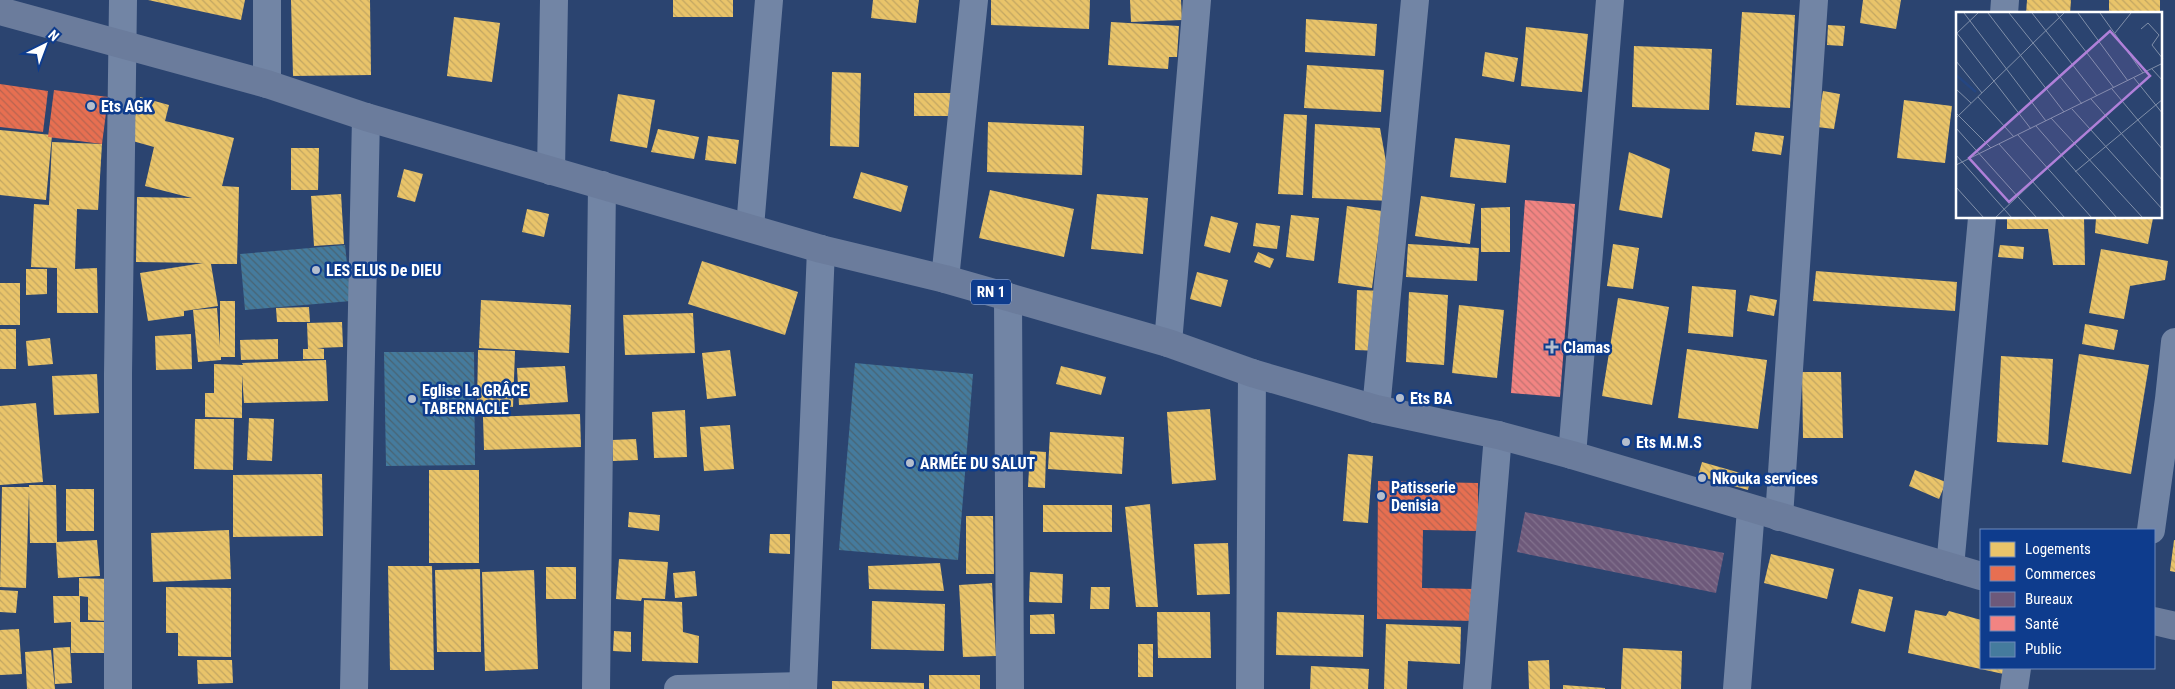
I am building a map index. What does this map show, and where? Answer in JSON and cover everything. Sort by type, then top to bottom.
[{"type":"highway","name":"RN 1","points":[[0,10],[267,84],[366,117],[750,227],[821,250],[945,279],[1008,297],[1168,344],[1252,373],[1376,409],[1498,435],[1572,455],[1980,576]]},
{"type":"highway","points":[[2155,620],[2175,626]]},
{"type":"street","points":[[118,689],[118,374],[124,0]]},
{"type":"street","points":[[267,0],[267,84]]},
{"type":"street","points":[[551,171],[554,0]]},
{"type":"street","points":[[750,227],[769,0]]},
{"type":"street","points":[[945,279],[974,0]]},
{"type":"street","points":[[1168,344],[1198,0]]},
{"type":"street","points":[[1376,409],[1415,0]]},
{"type":"street","points":[[1572,455],[1610,0]]},
{"type":"street","points":[[1779,517],[1814,0]]},
{"type":"street","points":[[354,689],[366,117]]},
{"type":"street","points":[[596,689],[602,185]]},
{"type":"street","points":[[1950,567],[1982,219]]},
{"type":"street","points":[[678,689],[803,687],[821,250]]},
{"type":"street","points":[[1008,297],[1010,689]]},
{"type":"street","points":[[2151,529],[2175,342]]},
{"type":"street","points":[[1250,689],[1252,373]]},
{"type":"street","points":[[1477,689],[1498,435]]},
{"type":"street","points":[[1737,689],[1751,509]]},
{"type":"street","points":[[2014,689],[2017,669]]},
{"type":"building: Logements","points":[[148,0],[245,0],[241,20]]},
{"type":"building: Logements","points":[[291,0],[370,0],[371,75],[293,76]]},
{"type":"building: Logements","points":[[673,0],[733,0],[733,17],[673,17]]},
{"type":"building: Logements","points":[[873,0],[919,0],[916,23],[871,18]]},
{"type":"building: Logements","points":[[991,0],[1090,0],[1089,29],[991,25]]},
{"type":"building: Logements","points":[[1130,0],[1181,0],[1182,20],[1131,22]]},
{"type":"building: Logements","points":[[1863,0],[1901,0],[1896,29],[1860,23]]},
{"type":"building: Logements","points":[[2027,0],[2071,0],[2070,12],[2026,12]]},
{"type":"building: Logements","points":[[2109,0],[2160,0],[2160,12],[2109,12]]},
{"type":"building: Logements","points":[[1742,12],[1795,15],[1790,108],[1736,105]]},
{"type":"building: Logements","points":[[454,17],[500,23],[492,82],[447,76]]},
{"type":"building: Logements","points":[[1306,19],[1377,24],[1375,56],[1305,52]]},
{"type":"building: Logements","points":[[1111,22],[1179,26],[1177,57],[1169,57],[1168,69],[1108,65]]},
{"type":"building: Logements","points":[[1828,25],[1845,26],[1843,46],[1827,45]]},
{"type":"building: Logements","points":[[1526,27],[1588,34],[1582,92],[1521,86]]},
{"type":"building: Logements","points":[[1634,46],[1712,49],[1709,110],[1632,107]]},
{"type":"building: Logements","points":[[1485,52],[1518,58],[1514,82],[1482,76]]},
{"type":"building: Logements","points":[[1307,65],[1384,70],[1381,112],[1304,108]]},
{"type":"building: Logements","points":[[832,72],[861,73],[859,147],[830,146]]},
{"type":"building: Logements","points":[[1823,91],[1840,94],[1834,129],[1817,127]]},
{"type":"building: Logements","points":[[914,93],[951,93],[951,116],[914,116]]},
{"type":"building: Logements","points":[[618,94],[655,100],[647,148],[610,141]]},
{"type":"building: Logements","points":[[140,97],[169,105],[165,121],[234,138],[222,186],[239,187],[237,264],[211,264],[218,306],[184,311],[184,316],[148,321],[140,273],[203,263],[136,262],[137,197],[192,198],[145,186],[154,147],[129,140]]},
{"type":"building: Logements","points":[[1904,100],[1952,106],[1945,163],[1897,158]]},
{"type":"building: Logements","points":[[1284,114],[1307,115],[1303,195],[1278,194]]},
{"type":"building: Logements","points":[[988,122],[1084,126],[1082,175],[987,172]]},
{"type":"building: Logements","points":[[1315,124],[1380,128],[1393,201],[1312,198]]},
{"type":"building: Logements","points":[[658,129],[699,137],[694,159],[651,152]]},
{"type":"building: Logements","points":[[0,130],[52,135],[46,200],[0,195]]},
{"type":"building: Logements","points":[[1755,132],[1784,136],[1781,155],[1752,151]]},
{"type":"building: Logements","points":[[708,136],[739,140],[736,164],[705,160]]},
{"type":"building: Logements","points":[[1455,138],[1510,145],[1506,183],[1450,177]]},
{"type":"building: Logements","points":[[52,142],[102,144],[98,210],[77,209],[75,269],[97,268],[98,313],[57,313],[57,268],[31,267],[34,204],[49,205]]},
{"type":"building: Logements","points":[[291,148],[319,148],[318,190],[291,190]]},
{"type":"building: Logements","points":[[1629,152],[1670,169],[1662,218],[1619,210]]},
{"type":"building: Logements","points":[[404,169],[423,174],[415,202],[397,197]]},
{"type":"building: Logements","points":[[861,172],[908,186],[901,212],[853,198]]},
{"type":"building: Logements","points":[[990,190],[1074,209],[1064,257],[979,238]]},
{"type":"building: Logements","points":[[341,194],[344,244],[314,246],[311,196]]},
{"type":"building: Logements","points":[[1097,194],[1148,198],[1143,254],[1091,249]]},
{"type":"building: Logements","points":[[1421,196],[1475,204],[1470,244],[1415,236]]},
{"type":"building: Logements","points":[[1347,206],[1382,211],[1372,288],[1338,283]]},
{"type":"building: Logements","points":[[1510,207],[1510,252],[1481,252],[1481,208]]},
{"type":"building: Logements","points":[[527,209],[549,214],[544,237],[522,232]]},
{"type":"building: Logements","points":[[1291,215],[1319,218],[1314,261],[1286,257]]},
{"type":"building: Logements","points":[[1211,216],[1238,223],[1230,253],[1204,246]]},
{"type":"building: Logements","points":[[2007,219],[2084,219],[2085,265],[2053,265],[2048,229],[2007,229]]},
{"type":"building: Logements","points":[[2096,219],[2153,219],[2148,244],[2095,233]]},
{"type":"building: Logements","points":[[1256,223],[1280,226],[1277,249],[1253,246]]},
{"type":"building: Logements","points":[[1408,244],[1479,248],[1477,281],[1406,277]]},
{"type":"building: Logements","points":[[1613,244],[1639,248],[1633,289],[1607,286]]},
{"type":"building: Logements","points":[[2000,245],[2024,247],[2023,259],[1998,257]]},
{"type":"building: Logements","points":[[2101,249],[2168,261],[2165,280],[2130,286],[2124,319],[2089,313]]},
{"type":"building: Logements","points":[[1258,252],[1274,259],[1270,268],[1254,262]]},
{"type":"building: Logements","points":[[702,261],[798,292],[785,335],[688,304]]},
{"type":"building: Logements","points":[[26,269],[47,269],[47,294],[26,295]]},
{"type":"building: Logements","points":[[1816,271],[1957,282],[1955,311],[1813,301]]},
{"type":"building: Logements","points":[[1197,272],[1228,280],[1221,307],[1190,299]]},
{"type":"building: Logements","points":[[0,283],[20,283],[20,325],[0,325]]},
{"type":"building: Logements","points":[[1692,286],[1736,290],[1733,337],[1688,333]]},
{"type":"building: Logements","points":[[1357,290],[1384,291],[1381,351],[1355,350]]},
{"type":"building: Logements","points":[[1409,292],[1448,295],[1444,365],[1406,362]]},
{"type":"building: Logements","points":[[1750,295],[1777,300],[1774,316],[1747,311]]},
{"type":"building: Logements","points":[[1618,298],[1669,307],[1652,405],[1602,396]]},
{"type":"building: Logements","points":[[481,300],[571,305],[569,353],[479,348]]},
{"type":"building: Logements","points":[[220,301],[235,301],[235,357],[221,357],[221,360],[198,362],[193,310],[217,308],[220,346]]},
{"type":"building: Logements","points":[[1459,305],[1504,310],[1497,378],[1452,373]]},
{"type":"building: Logements","points":[[309,307],[310,322],[277,322],[276,308]]},
{"type":"building: Logements","points":[[693,313],[695,353],[625,355],[623,315]]},
{"type":"building: Logements","points":[[342,322],[343,347],[317,348],[324,349],[324,359],[303,359],[303,349],[308,349],[307,323]]},
{"type":"building: Logements","points":[[2085,324],[2118,330],[2114,350],[2082,344]]},
{"type":"building: Logements","points":[[0,329],[16,329],[16,369],[0,369]]},
{"type":"building: Logements","points":[[191,334],[192,369],[156,370],[155,336]]},
{"type":"building: Logements","points":[[50,338],[53,364],[28,366],[26,341]]},
{"type":"building: Logements","points":[[278,339],[278,359],[241,360],[240,340]]},
{"type":"building: Logements","points":[[1687,349],[1767,360],[1758,429],[1678,418]]},
{"type":"building: Logements","points":[[478,350],[515,351],[513,407],[477,406]]},
{"type":"building: Logements","points":[[730,350],[736,396],[707,399],[702,353]]},
{"type":"building: Logements","points":[[2079,354],[2149,365],[2131,474],[2062,462]]},
{"type":"building: Logements","points":[[2001,356],[2053,359],[2048,445],[1997,442]]},
{"type":"building: Logements","points":[[326,360],[328,401],[244,403],[242,375],[242,418],[205,417],[205,393],[214,393],[214,364],[243,365],[242,363]]},
{"type":"building: Logements","points":[[565,366],[568,402],[519,405],[517,368]]},
{"type":"building: Logements","points":[[1061,366],[1106,377],[1101,395],[1056,384]]},
{"type":"building: Logements","points":[[1802,372],[1841,372],[1843,438],[1803,438]]},
{"type":"building: Logements","points":[[97,374],[99,413],[54,415],[52,376]]},
{"type":"building: Logements","points":[[36,403],[43,482],[0,485],[0,406]]},
{"type":"building: Logements","points":[[1210,409],[1216,480],[1172,484],[1167,412]]},
{"type":"building: Logements","points":[[685,410],[687,457],[654,458],[652,412]]},
{"type":"building: Logements","points":[[580,414],[581,447],[484,450],[483,417]]},
{"type":"building: Logements","points":[[249,418],[274,419],[272,461],[247,460]]},
{"type":"building: Logements","points":[[195,419],[234,419],[233,470],[194,469]]},
{"type":"building: Logements","points":[[730,425],[734,469],[704,471],[700,427]]},
{"type":"building: Logements","points":[[1050,432],[1124,437],[1122,474],[1048,469]]},
{"type":"building: Logements","points":[[636,439],[638,460],[613,461],[612,440]]},
{"type":"building: Logements","points":[[1030,451],[1046,452],[1045,488],[1028,487]]},
{"type":"building: Logements","points":[[1348,454],[1373,456],[1368,523],[1343,521]]},
{"type":"building: Logements","points":[[1702,462],[1751,476],[1748,490],[1698,476]]},
{"type":"building: Logements","points":[[429,470],[479,470],[479,563],[429,563]]},
{"type":"building: Logements","points":[[1915,470],[1946,482],[1939,499],[1909,486]]},
{"type":"building: Logements","points":[[322,474],[323,536],[233,537],[233,475]]},
{"type":"building: Logements","points":[[29,485],[56,485],[57,542],[97,540],[100,576],[58,578],[56,543],[30,543],[29,491],[26,588],[0,587],[2,487],[29,487]]},
{"type":"building: Logements","points":[[66,489],[94,489],[94,531],[66,531]]},
{"type":"building: Logements","points":[[1150,504],[1158,607],[1136,607],[1125,507]]},
{"type":"building: Logements","points":[[1043,505],[1112,505],[1112,532],[1043,532]]},
{"type":"building: Logements","points":[[629,512],[660,515],[659,531],[628,527]]},
{"type":"building: Logements","points":[[966,516],[993,516],[994,574],[966,574]]},
{"type":"building: Logements","points":[[229,530],[231,579],[153,582],[151,533]]},
{"type":"building: Logements","points":[[770,534],[790,534],[790,554],[769,553]]},
{"type":"building: Logements","points":[[2175,540],[2175,572],[2170,571]]},
{"type":"building: Logements","points":[[1228,543],[1230,594],[1197,595],[1194,544]]},
{"type":"building: Logements","points":[[1771,554],[1834,569],[1827,599],[1764,583]]},
{"type":"building: Logements","points":[[619,559],[668,562],[665,599],[642,598],[641,601],[616,599]]},
{"type":"building: Logements","points":[[940,563],[944,591],[869,589],[868,566]]},
{"type":"building: Logements","points":[[388,566],[432,566],[434,670],[390,670]]},
{"type":"building: Logements","points":[[546,567],[576,567],[576,599],[546,599]]},
{"type":"building: Logements","points":[[480,569],[481,652],[437,652],[435,570]]},
{"type":"building: Logements","points":[[534,570],[538,669],[485,671],[482,572]]},
{"type":"building: Logements","points":[[695,571],[697,596],[675,598],[673,573]]},
{"type":"building: Logements","points":[[1030,572],[1063,574],[1062,603],[1029,602]]},
{"type":"building: Logements","points":[[79,578],[108,579],[107,621],[88,620],[88,597],[80,596],[80,622],[108,622],[108,653],[71,653],[71,622],[54,623],[53,596],[79,596]]},
{"type":"building: Logements","points":[[992,583],[996,656],[963,657],[959,585]]},
{"type":"building: Logements","points":[[166,587],[231,588],[231,657],[178,656],[178,633],[166,633]]},
{"type":"building: Logements","points":[[1091,587],[1110,587],[1109,609],[1090,609]]},
{"type":"building: Logements","points":[[1859,589],[1893,597],[1885,632],[1851,623]]},
{"type":"building: Logements","points":[[0,590],[18,591],[16,613],[0,612]]},
{"type":"building: Logements","points":[[644,600],[682,602],[683,632],[699,636],[698,663],[642,661]]},
{"type":"building: Logements","points":[[872,601],[945,604],[944,651],[871,649]]},
{"type":"building: Logements","points":[[1915,610],[1946,616],[1949,611],[1980,620],[1980,669],[1908,653]]},
{"type":"building: Logements","points":[[1157,612],[1210,612],[1211,658],[1158,658]]},
{"type":"building: Logements","points":[[1277,612],[1364,615],[1363,657],[1276,655]]},
{"type":"building: Logements","points":[[1054,614],[1055,634],[1030,634],[1030,615]]},
{"type":"building: Logements","points":[[1386,624],[1461,627],[1460,664],[1408,661],[1407,689],[1384,689]]},
{"type":"building: Logements","points":[[19,629],[22,674],[0,675],[0,630]]},
{"type":"building: Logements","points":[[614,631],[631,632],[631,652],[613,651]]},
{"type":"building: Logements","points":[[1138,644],[1153,644],[1153,677],[1138,677]]},
{"type":"building: Logements","points":[[70,647],[72,683],[55,684],[53,648]]},
{"type":"building: Logements","points":[[1623,648],[1682,651],[1681,689],[1621,689]]},
{"type":"building: Logements","points":[[51,650],[55,689],[27,689],[25,652]]},
{"type":"building: Logements","points":[[197,660],[232,660],[233,683],[198,684]]},
{"type":"building: Logements","points":[[1549,660],[1550,689],[1529,689],[1528,661]]},
{"type":"building: Logements","points":[[1311,666],[1369,669],[1368,689],[1310,689]]},
{"type":"building: Logements","points":[[1981,669],[2008,669],[2008,675]]},
{"type":"building: Logements","points":[[929,675],[980,675],[980,689],[929,689]]},
{"type":"building: Logements","points":[[832,681],[924,683],[924,689],[832,689]]},
{"type":"building: Logements","points":[[1563,685],[1605,688],[1605,689],[1563,689]]},
{"type":"building: Commerces","points":[[0,84],[48,91],[43,132],[0,127]]},
{"type":"building: Commerces","points":[[54,90],[108,97],[102,144],[48,137]]},
{"type":"building: Commerces","points":[[1378,481],[1478,483],[1478,531],[1423,530],[1422,588],[1475,589],[1475,621],[1377,619]]},
{"type":"building: Bureaux","points":[[1525,512],[1724,553],[1716,593],[1517,552]]},
{"type":"building: Santé","points":[[1525,200],[1575,204],[1560,397],[1511,393]]},
{"type":"building: Public","points":[[345,245],[351,301],[245,310],[240,254]]},
{"type":"building: Public","points":[[384,352],[474,352],[475,465],[386,466]]},
{"type":"building: Public","points":[[855,363],[973,374],[958,560],[839,550]]},
{"type":"place","name":"Ets AGK","points":[[91,106]]},
{"type":"place","name":"LES ELUS De DIEU","points":[[316,270]]},
{"type":"place","name":"Clamas","points":[[1552,347]]},
{"type":"place","name":"Ets BA","points":[[1400,398]]},
{"type":"place","name":"Eglise La GRÂCE TABERNACLE","points":[[412,399]]},
{"type":"place","name":"Ets M.M.S","points":[[1626,442]]},
{"type":"place","name":"ARMÉE DU SALUT","points":[[910,463]]},
{"type":"place","name":"Nkouka services","points":[[1702,478]]},
{"type":"place","name":"Patisserie Denisia","points":[[1381,496]]}]
